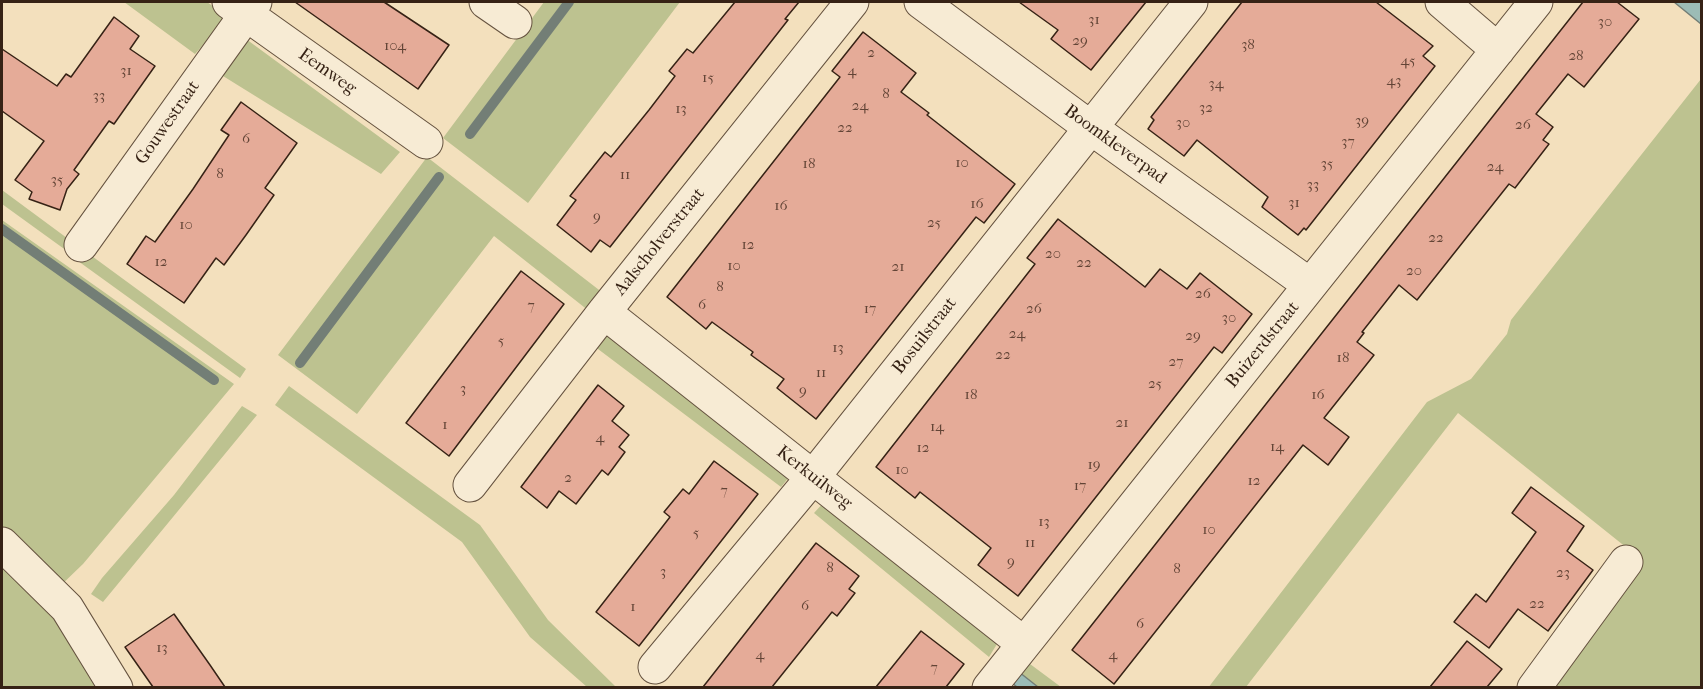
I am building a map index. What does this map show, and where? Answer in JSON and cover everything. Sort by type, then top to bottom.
[{"type":"street","points":[[486,2],[515,22]]},
{"type":"street","name":"Aalscholverstraat","points":[[470,485],[604,312],[852,2]]},
{"type":"street","name":"Boomkleverpad","points":[[921,2],[1090,128],[1310,285]]},
{"type":"street","name":"Bosuilstraat","points":[[655,667],[813,477],[1191,2]]},
{"type":"street","points":[[1442,2],[1498,50]]},
{"type":"street","name":"Buizerdstraat","points":[[989,687],[1536,2]]},
{"type":"street","name":"Eemweg","points":[[243,6],[426,142]]},
{"type":"street","name":"Gouwestraat","points":[[81,245],[243,6]]},
{"type":"street","name":"Kerkuilweg","points":[[604,312],[1024,644]]},
{"type":"street","points":[[2,544],[67,608],[116,687]]},
{"type":"street","points":[[1534,687],[1626,562]]},
{"type":"green space","points":[[124,2],[207,2],[228,17],[195,54]]},
{"type":"green space","points":[[544,2],[680,2],[528,203],[443,138]]},
{"type":"green space","points":[[246,39],[400,152],[381,174],[223,76]]},
{"type":"green space","points":[[1701,79],[1701,687],[1551,687],[1642,560],[1458,413],[1246,687],[1208,688],[1427,402],[1471,379],[1507,334],[1511,320]]},
{"type":"green space","points":[[427,157],[603,293],[589,311],[494,236],[357,414],[278,355]]},
{"type":"green space","points":[[2,190],[71,241],[67,251],[2,204]]},
{"type":"green space","points":[[2,220],[234,384],[83,564],[56,590],[2,535]]},
{"type":"green space","points":[[85,251],[246,369],[240,378],[78,261]]},
{"type":"green space","points":[[607,331],[790,476],[781,487],[594,346]]},
{"type":"green space","points":[[289,386],[480,525],[548,620],[616,687],[587,687],[530,637],[462,542],[275,405]]},
{"type":"green space","points":[[242,406],[257,415],[103,602],[91,594],[102,578],[174,495]]},
{"type":"green space","points":[[825,501],[997,644],[989,657],[814,513]]},
{"type":"green space","points":[[2,559],[54,611],[103,687],[2,687]]},
{"type":"green space","points":[[1026,661],[1061,687],[1038,687],[1022,675]]},
{"type":"water","points":[[1674,2],[1701,2],[1701,24]]},
{"type":"water","points":[[1019,672],[1038,687],[1017,687],[1012,683]]},
{"type":"building","points":[[295,2],[384,2],[449,45],[418,89]]},
{"type":"building","points":[[735,2],[799,2],[785,19],[788,20],[610,247],[600,240],[591,252],[557,225],[576,200],[570,196],[605,152],[611,157],[649,110],[675,76],[669,71],[687,49],[693,53]]},
{"type":"building","points":[[1019,2],[1146,2],[1091,70],[1051,39],[1058,30]]},
{"type":"building","points":[[1242,2],[1376,2],[1433,46],[1423,56],[1435,66],[1306,230],[1304,228],[1298,235],[1262,207],[1268,197],[1197,140],[1184,156],[1148,129],[1154,120],[1151,117]]},
{"type":"building","points":[[1583,2],[1617,2],[1639,19],[1584,87],[1568,74],[1536,114],[1553,127],[1543,140],[1549,144],[1515,188],[1509,184],[1417,300],[1399,285],[1362,332],[1364,333],[1357,342],[1374,355],[1324,418],[1349,437],[1328,465],[1303,445],[1114,684],[1072,650]]},
{"type":"building","points":[[114,17],[139,36],[130,49],[155,66],[114,124],[109,121],[74,170],[79,174],[67,189],[60,210],[29,199],[32,192],[15,180],[44,141],[2,111],[2,49],[57,86],[66,74],[71,77]]},
{"type":"building","points":[[863,32],[916,73],[901,92],[1015,184],[984,223],[976,217],[816,419],[777,388],[784,379],[751,355],[753,352],[712,322],[706,329],[667,297],[840,77],[832,71]]},
{"type":"building","points":[[241,102],[297,143],[265,188],[274,195],[246,235],[224,265],[216,258],[184,303],[127,264],[146,236],[155,242],[193,189],[229,135],[221,130]]},
{"type":"building","points":[[1058,219],[1145,287],[1160,269],[1187,289],[1200,273],[1252,314],[1222,353],[1214,347],[1018,596],[978,565],[991,548],[920,492],[915,498],[876,467],[1035,264],[1027,258]]},
{"type":"building","points":[[521,271],[564,304],[449,456],[406,423]]},
{"type":"building","points":[[598,385],[624,406],[612,421],[629,435],[619,447],[625,452],[608,475],[602,470],[576,504],[559,491],[547,508],[521,487]]},
{"type":"building","points":[[714,461],[758,494],[639,646],[596,612],[670,517],[664,512],[683,489],[689,494]]},
{"type":"building","points":[[1531,487],[1584,526],[1567,551],[1593,570],[1548,631],[1518,609],[1489,648],[1454,622],[1476,594],[1486,602],[1536,532],[1512,513]]},
{"type":"building","points":[[816,543],[859,576],[849,589],[855,593],[837,616],[832,612],[772,687],[703,687]]},
{"type":"building","points":[[174,614],[225,687],[153,687],[125,647]]},
{"type":"building","points":[[921,631],[964,664],[946,687],[876,687]]},
{"type":"building","points":[[1467,641],[1502,669],[1487,687],[1430,687]]},
{"type":"waterway","points":[[470,134],[569,2]]},
{"type":"waterway","points":[[300,363],[439,177]]},
{"type":"waterway","points":[[2,229],[214,380]]}]
